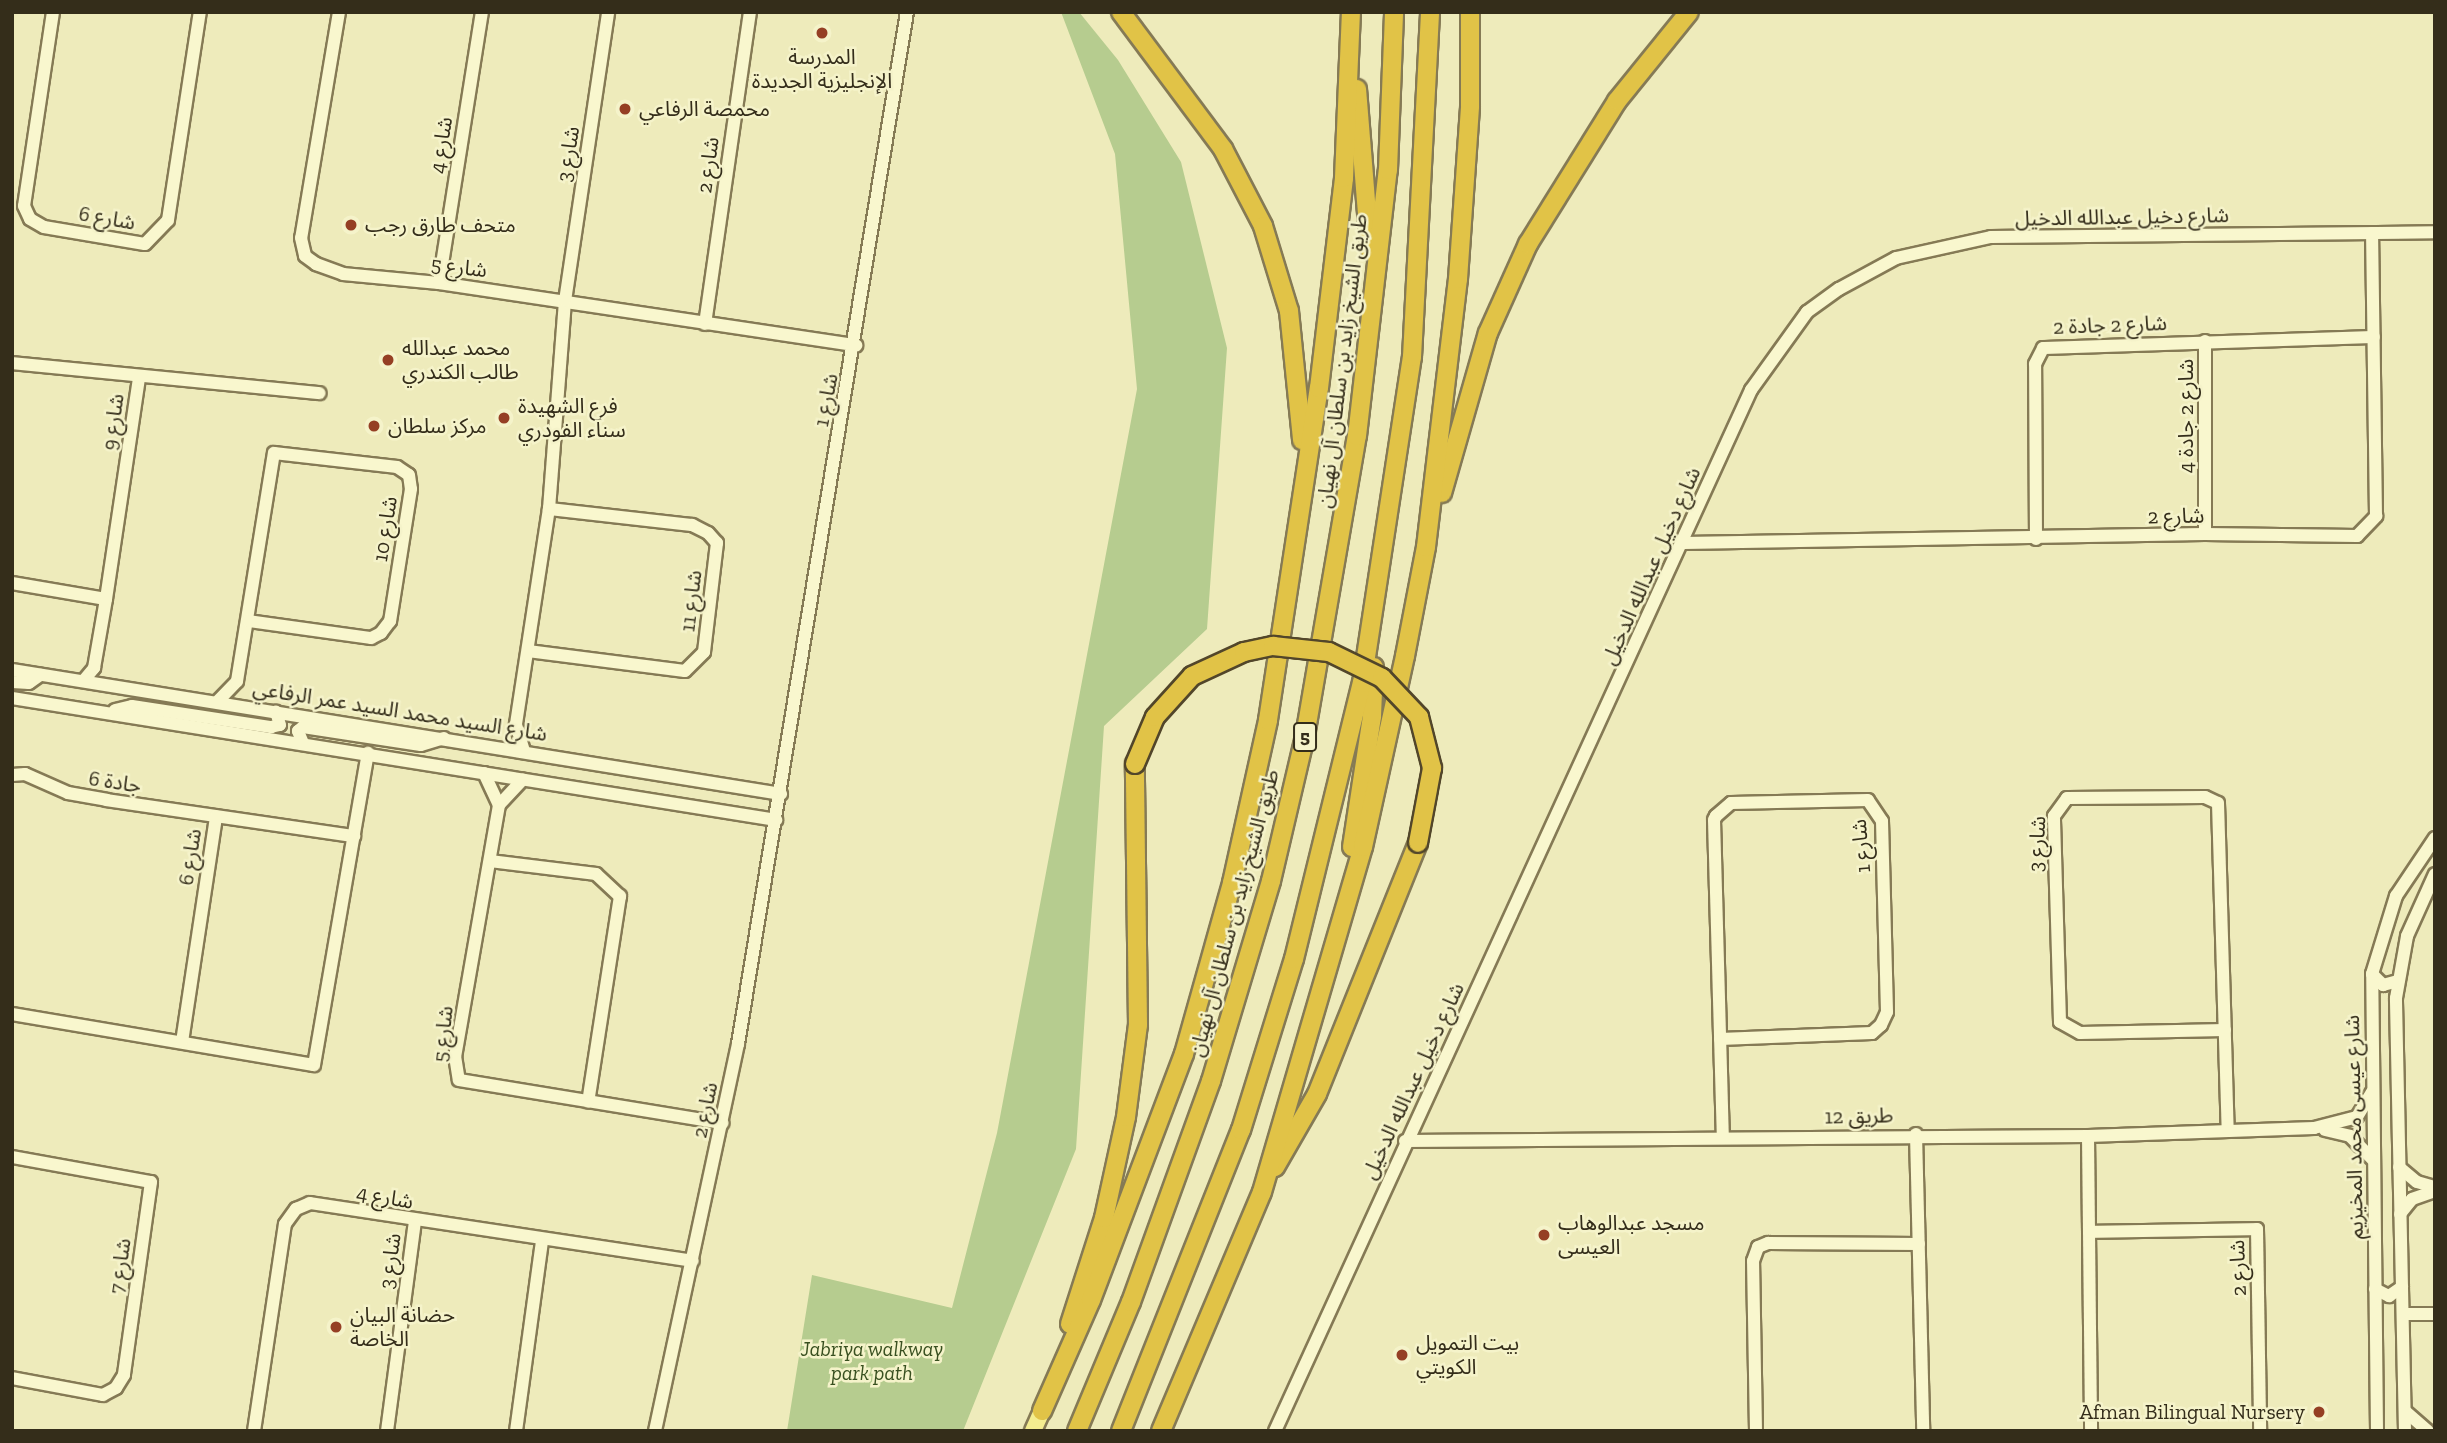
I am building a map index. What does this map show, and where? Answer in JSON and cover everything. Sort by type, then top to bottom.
[{"type":"highway","points":[[1121,12],[1223,149],[1263,226],[1289,311],[1299,381],[1304,468]]},
{"type":"highway","points":[[1042,1411],[1153,1142],[1184,1054],[1228,897],[1268,720],[1304,468],[1319,388],[1344,178],[1351,12]]},
{"type":"highway","points":[[1351,12],[1374,294]]},
{"type":"highway","name":"طريق الشيخ زايد بن سلطان آل نهيان","points":[[1077,1431],[1177,1178],[1271,881],[1305,736],[1346,521],[1374,294],[1388,170],[1394,12]]},
{"type":"highway","name":"5","points":[[1121,1431],[1203,1232],[1274,1024],[1340,781],[1376,603],[1412,357],[1430,12]]},
{"type":"highway","points":[[1426,547],[1458,279],[1470,106],[1470,12]]},
{"type":"highway","points":[[1262,1192],[1342,909],[1363,846],[1426,547],[1488,334],[1528,244],[1617,101],[1689,12]]},
{"type":"highway","points":[[1342,909],[1372,716],[1376,603]]},
{"type":"highway","points":[[1042,1411],[1104,1218],[1132,1083],[1141,971],[1132,786],[1135,764],[1155,717],[1192,676],[1244,652],[1273,646],[1329,652],[1382,678],[1419,717],[1432,768],[1418,843],[1317,1094],[1262,1192],[1161,1431]]},
{"type":"main road","points":[[1033,1431],[1042,1411]]},
{"type":"street","name":"شارع 6","points":[[53,12],[24,206],[30,219],[44,227],[145,244],[168,220],[200,12]]},
{"type":"street","name":"شارع 5","points":[[339,12],[301,238],[305,256],[343,274],[439,283],[856,345]]},
{"type":"street","name":"شارع 4","points":[[439,283],[481,12]]},
{"type":"street","name":"شارع 3","points":[[565,301],[608,12]]},
{"type":"street","name":"شارع 2","points":[[705,324],[750,12]]},
{"type":"street","name":"شارع 1","points":[[781,794],[856,345],[907,12]]},
{"type":"street","name":"شارع دخيل عبدالله الدخيل","points":[[1275,1431],[1405,1141],[1684,543],[1751,390],[1807,312],[1839,289],[1896,258],[1991,237],[2435,232]]},
{"type":"street","name":"شارع 2","points":[[1684,543],[2205,534],[2357,536],[2371,526],[2376,516],[2372,233]]},
{"type":"street","points":[[524,751],[516,724],[549,509],[565,301]]},
{"type":"street","name":"شارع 2 جادة 2","points":[[2036,539],[2035,364],[2040,350],[2050,345],[2374,337]]},
{"type":"street","name":"شارع 2 جادة 4","points":[[2204,341],[2205,534]]},
{"type":"street","name":"شارع 9","points":[[12,363],[139,377],[95,664],[84,680]]},
{"type":"street","points":[[139,377],[320,393]]},
{"type":"street","name":"شارع 10","points":[[237,681],[274,453],[397,467],[409,475],[411,489],[390,621],[381,634],[371,638],[248,621]]},
{"type":"street","name":"شارع 11","points":[[528,651],[685,671],[704,653],[718,543],[708,533],[692,526],[549,509]]},
{"type":"street","points":[[12,583],[106,599]]},
{"type":"street","points":[[95,664],[108,684]]},
{"type":"street","name":"شارع السيد محمد السيد عمر الرفاعي","points":[[12,670],[448,737],[781,794]]},
{"type":"street","points":[[12,682],[29,683],[40,675]]},
{"type":"street","points":[[217,702],[237,681],[253,708]]},
{"type":"street","points":[[12,698],[776,820]]},
{"type":"street","points":[[108,712],[132,706],[271,727],[280,725],[276,712]]},
{"type":"street","points":[[496,746],[516,724]]},
{"type":"street","points":[[303,743],[298,731],[303,727],[421,745],[448,737]]},
{"type":"street","points":[[12,1014],[314,1065],[368,753]]},
{"type":"street","points":[[484,772],[499,805],[523,779]]},
{"type":"street","name":"جادة 6","points":[[12,775],[25,774],[68,793],[216,817]]},
{"type":"street","name":"شارع 2","points":[[655,1431],[723,1123],[781,794]]},
{"type":"street","name":"شارع 3","points":[[2225,1030],[2080,1033],[2060,1022],[2054,816],[2067,798],[2205,797],[2218,803],[2225,1030],[2228,1131]]},
{"type":"street","name":"شارع 1","points":[[1720,1039],[1872,1033],[1881,1025],[1887,1012],[1882,821],[1868,800],[1731,803],[1718,811],[1714,820],[1720,1039],[1723,1138]]},
{"type":"street","name":"شارع 5","points":[[499,805],[455,1056],[459,1080],[723,1123]]},
{"type":"street","name":"شارع 6","points":[[182,1042],[216,817],[354,836]]},
{"type":"street","name":"شارع عيسى محمد المخيزيم","points":[[2377,1431],[2372,974],[2396,896],[2435,838]]},
{"type":"street","points":[[490,861],[596,874],[620,896],[588,1101]]},
{"type":"street","name":"شارع عيسى محمد المخيزيم","points":[[2405,1431],[2396,1014],[2398,981],[2416,907],[2435,874]]},
{"type":"street","points":[[2372,974],[2383,985],[2398,981]]},
{"type":"street","points":[[2371,1018],[2382,1008],[2396,1014]]},
{"type":"street","name":"طريق 12","points":[[1405,1141],[1916,1134],[2088,1136],[2314,1128],[2357,1117],[2372,1092]]},
{"type":"street","name":"طريق 12","points":[[2314,1128],[2350,1136],[2373,1160]]},
{"type":"street","points":[[1916,1134],[1923,1431]]},
{"type":"street","points":[[2088,1136],[2091,1431]]},
{"type":"street","name":"شارع 7","points":[[12,1157],[151,1181],[124,1375],[116,1388],[103,1395],[12,1378]]},
{"type":"street","points":[[2399,1167],[2417,1182],[2435,1189]]},
{"type":"street","points":[[2400,1214],[2412,1199],[2435,1189]]},
{"type":"street","name":"شارع 4","points":[[254,1431],[285,1224],[296,1209],[310,1203],[415,1222],[693,1261]]},
{"type":"street","name":"شارع 3","points":[[387,1431],[415,1222]]},
{"type":"street","name":"شارع 2","points":[[2089,1232],[2257,1229],[2260,1431]]},
{"type":"street","points":[[516,1431],[542,1241]]},
{"type":"street","points":[[1756,1431],[1753,1261],[1758,1247],[1768,1242],[1919,1244]]},
{"type":"street","points":[[2375,1289],[2389,1296],[2402,1286]]},
{"type":"street","points":[[2403,1314],[2435,1314]]},
{"type":"street","points":[[2405,1411],[2428,1431]]},
{"type":"green space","name":"Jabriya walkway park path","points":[[1061,12],[1079,12],[1118,60],[1181,162],[1227,348],[1207,629],[1104,726],[1076,1149],[963,1431],[787,1431],[812,1275],[952,1308],[997,1133],[1137,389],[1115,154]]},
{"type":"place","name":"المدرسة الإنجليزية الجديدة","points":[[822,33]]},
{"type":"place","name":"محمصة الرفاعي","points":[[625,109]]},
{"type":"place","name":"متحف طارق رجب","points":[[351,225]]},
{"type":"place","name":"محمد عبدالله طالب الكندري","points":[[388,360]]},
{"type":"place","name":"فرع الشهيدة سناء الفودري","points":[[504,418]]},
{"type":"place","name":"مركز سلطان","points":[[374,426]]},
{"type":"place","name":"مسجد عبدالوهاب العيسى","points":[[1544,1235]]},
{"type":"place","name":"حضانة البيان الخاصة","points":[[336,1327]]},
{"type":"place","name":"بيت التمويل الكويتي","points":[[1402,1355]]},
{"type":"place","name":"Afman Bilingual Nursery","points":[[2319,1412]]}]
